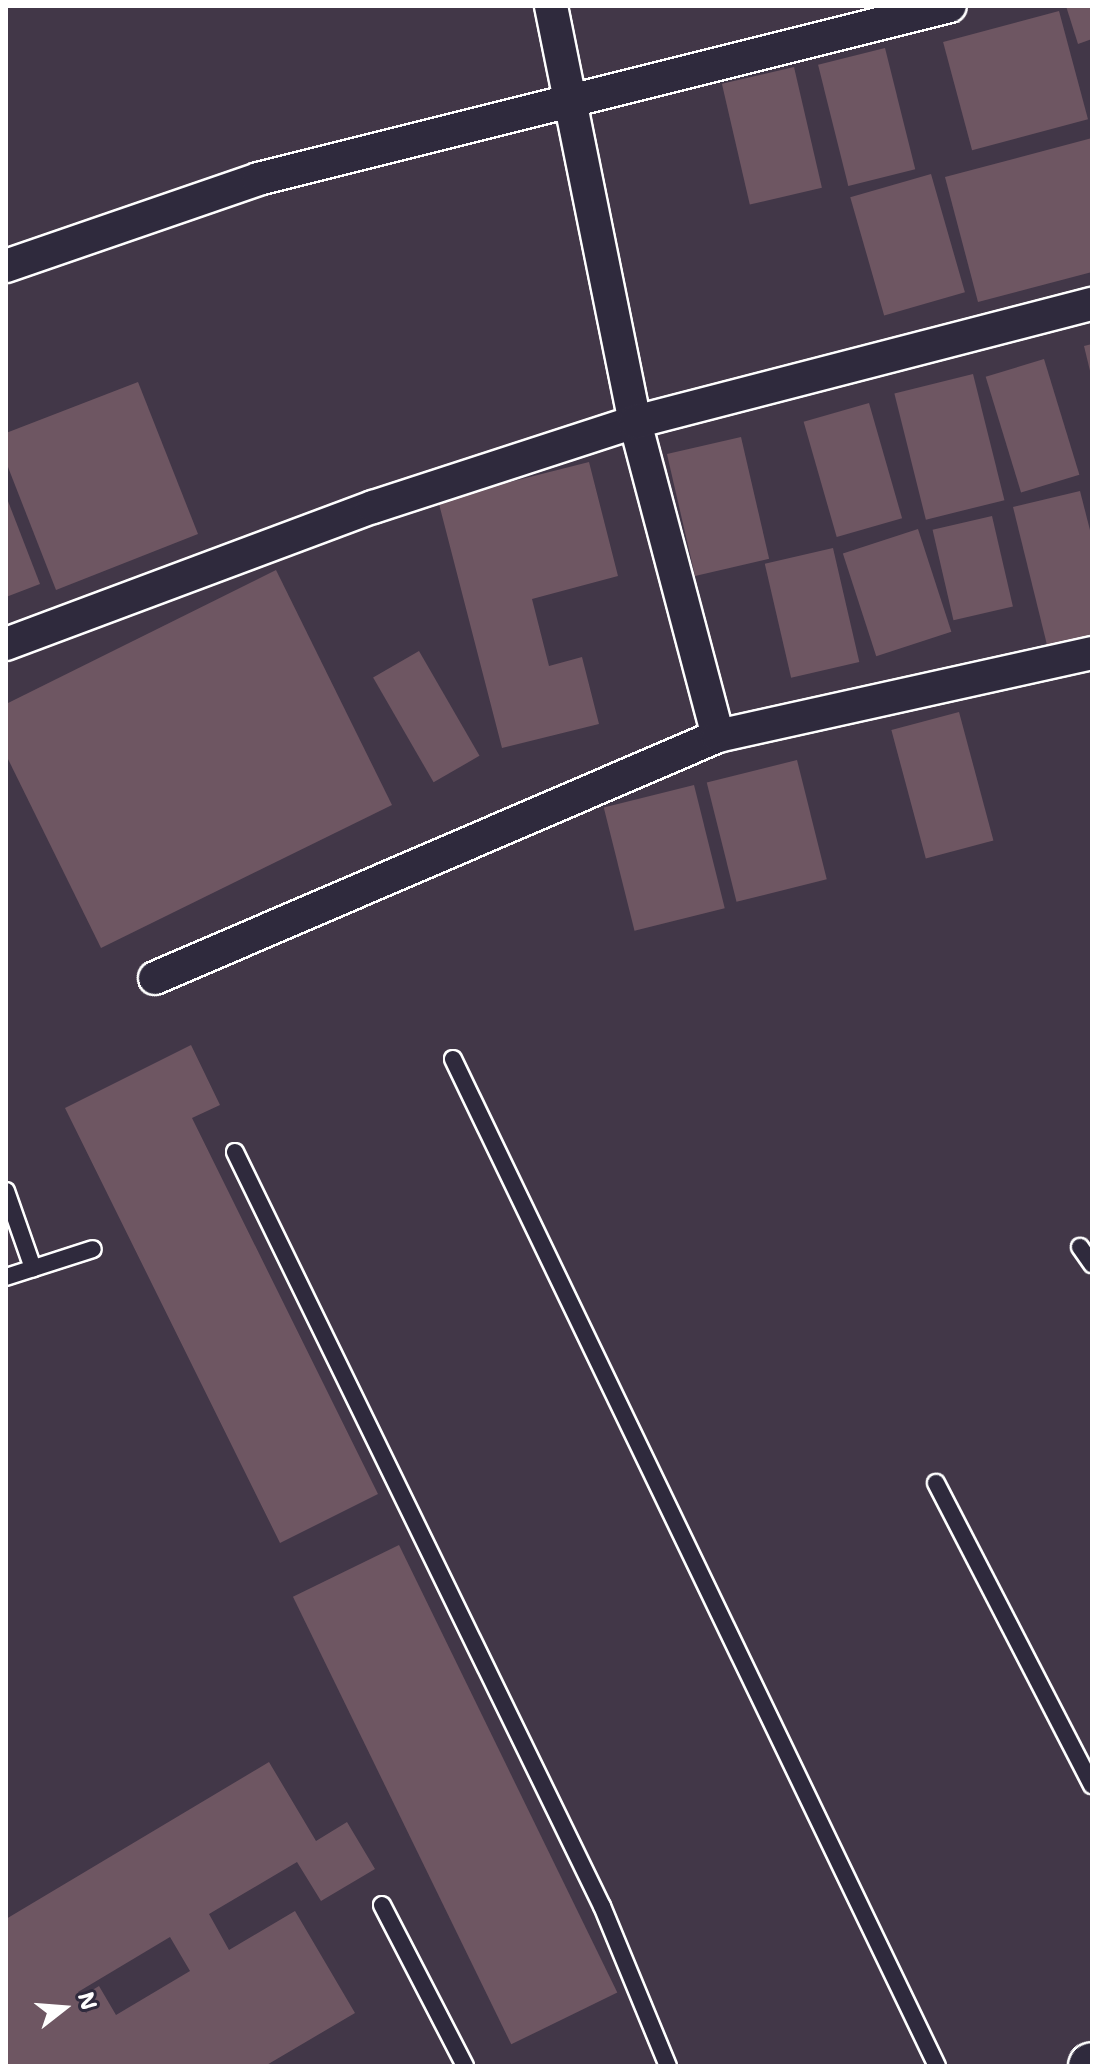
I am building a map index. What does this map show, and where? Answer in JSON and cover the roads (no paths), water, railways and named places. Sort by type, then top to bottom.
[{"type":"street","points":[[551,6],[574,100],[635,422],[718,736]]},
{"type":"street","points":[[6,266],[258,179],[950,6]]},
{"type":"street","points":[[6,644],[373,507],[635,422],[1092,304]]},
{"type":"street","points":[[155,978],[718,736],[1092,653]]},
{"type":"lane","points":[[453,1059],[937,2066]]},
{"type":"lane","points":[[235,1152],[602,1906],[668,2066]]},
{"type":"lane","points":[[6,1191],[33,1268]]},
{"type":"lane","points":[[1080,1247],[1092,1264]]},
{"type":"lane","points":[[6,1277],[93,1249]]},
{"type":"lane","points":[[936,1483],[1092,1785]]},
{"type":"lane","points":[[382,1905],[465,2066]]}]
